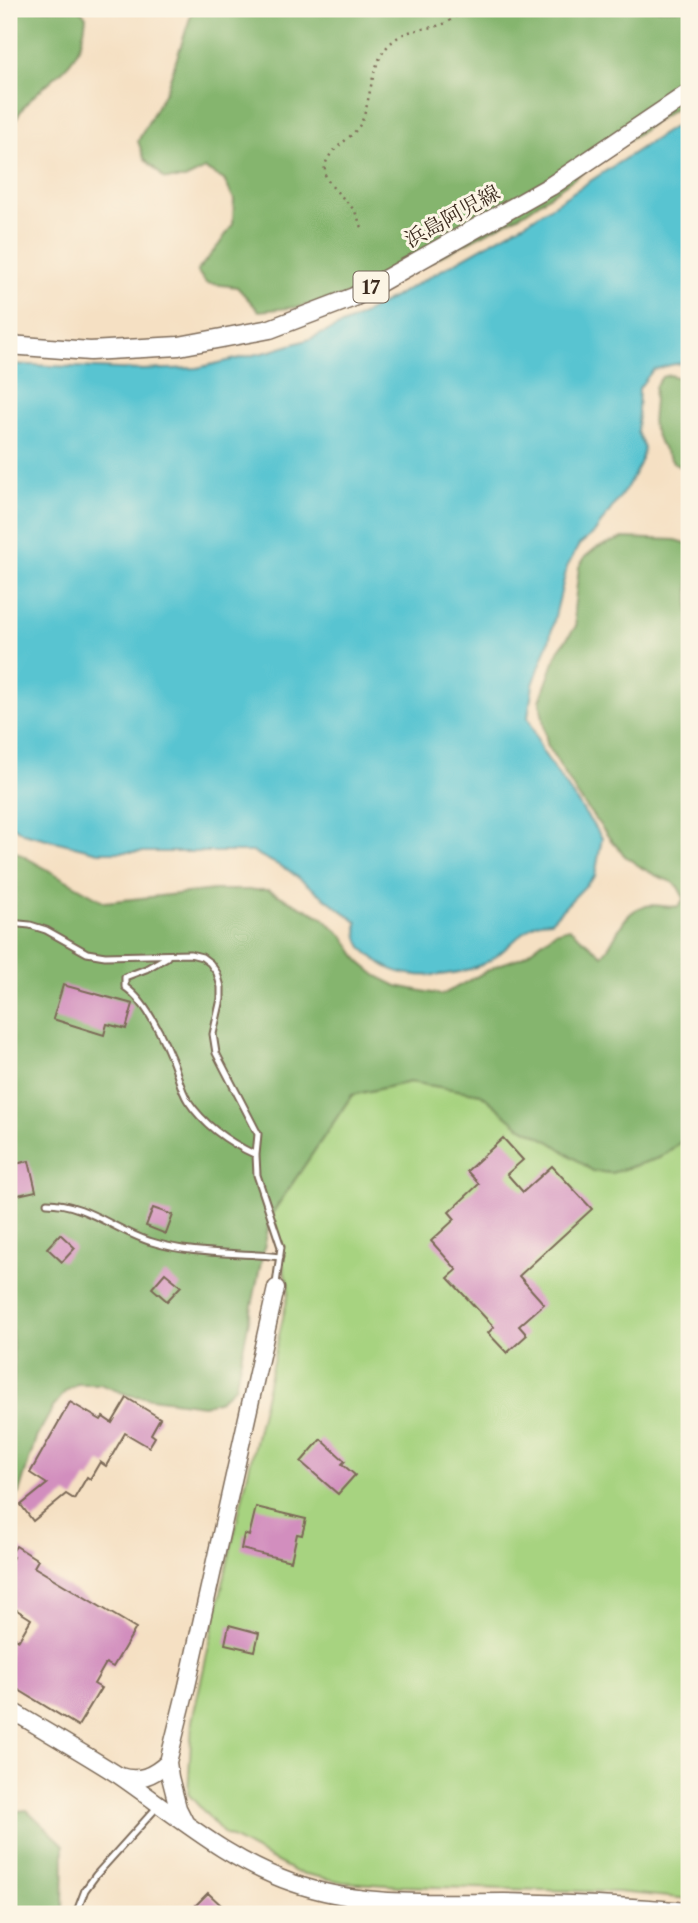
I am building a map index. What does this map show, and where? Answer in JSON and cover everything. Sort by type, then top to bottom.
[{"type":"main road","name":"浜島阿児線","points":[[9,345],[90,351],[179,346],[270,329],[354,297],[551,186],[689,93]]},
{"type":"street","points":[[187,1826],[178,1808],[168,1762],[276,1288]]},
{"type":"street","points":[[9,1709],[117,1775],[187,1826],[248,1864],[293,1883],[338,1895],[396,1902],[628,1906],[689,1911]]},
{"type":"street","points":[[117,1775],[130,1779],[146,1777],[168,1762]]},
{"type":"lane","points":[[9,923],[46,930],[87,953],[105,956],[190,954],[202,957],[210,963],[221,986],[221,999],[212,1034],[216,1053],[258,1134],[257,1175],[281,1247],[276,1288]]},
{"type":"lane","points":[[170,956],[146,969],[125,976],[125,988],[132,992],[143,1006],[158,1032],[188,1101],[225,1138],[256,1155]]},
{"type":"lane","points":[[47,1203],[61,1203],[78,1209],[155,1243],[204,1251],[280,1257]]},
{"type":"lane","points":[[76,1914],[85,1890],[96,1875],[159,1805]]},
{"type":"path","points":[[362,227],[355,212],[327,179],[326,162],[359,127],[377,64],[394,40],[402,35],[446,23],[454,19],[462,9]]},
{"type":"green space","points":[[9,9],[80,9],[86,17],[79,48],[73,58],[26,104],[9,132]]},
{"type":"green space","points":[[193,9],[689,9],[689,98],[526,212],[383,286],[299,307],[259,311],[237,287],[206,283],[197,271],[233,224],[234,199],[224,180],[205,169],[185,179],[165,179],[144,158],[138,141],[167,88]]},
{"type":"green space","points":[[670,375],[689,381],[689,472],[673,462],[660,444],[652,424],[655,387],[662,377]]},
{"type":"green space","points":[[623,538],[676,540],[689,544],[689,1136],[659,1158],[611,1173],[593,1171],[551,1142],[518,1125],[481,1094],[410,1082],[352,1095],[271,1215],[235,1387],[220,1400],[203,1405],[128,1395],[100,1384],[77,1384],[65,1392],[54,1406],[36,1438],[19,1493],[9,1503],[9,1409],[14,1374],[9,1311],[9,848],[105,902],[214,890],[268,890],[322,917],[344,937],[361,963],[377,976],[397,986],[442,995],[498,965],[522,957],[555,932],[569,928],[602,955],[625,920],[637,909],[650,905],[679,906],[684,898],[672,882],[642,868],[625,856],[578,796],[547,744],[540,701],[558,651],[576,626],[574,610],[579,567],[585,557],[596,548]]},
{"type":"green space","points":[[410,1082],[481,1094],[518,1125],[551,1142],[593,1171],[611,1173],[659,1158],[689,1136],[689,1899],[617,1892],[343,1882],[296,1872],[224,1834],[188,1794],[192,1721],[289,1291],[271,1215],[352,1095]]},
{"type":"green space","points":[[27,1810],[64,1845],[63,1914],[9,1914],[9,1812]]},
{"type":"water","points":[[689,117],[689,362],[653,370],[639,388],[637,432],[644,448],[640,464],[594,533],[579,545],[567,567],[549,641],[533,685],[528,717],[542,751],[602,838],[595,876],[551,921],[535,924],[483,964],[458,972],[416,975],[389,968],[373,958],[359,941],[357,922],[288,870],[253,852],[98,852],[23,833],[9,823],[9,364],[140,370],[197,368],[310,339],[353,320],[530,220]]},
{"type":"building","points":[[63,985],[133,1004],[126,1029],[107,1024],[104,1035],[53,1019]]},
{"type":"building","points":[[503,1138],[523,1160],[507,1174],[523,1192],[552,1166],[592,1209],[519,1276],[544,1304],[519,1326],[527,1335],[507,1353],[488,1333],[494,1327],[448,1278],[457,1270],[431,1241],[455,1219],[449,1212],[479,1184],[467,1171]]},
{"type":"building","points":[[29,1161],[36,1191],[9,1197],[9,1172],[17,1170],[15,1164]]},
{"type":"building","points":[[153,1208],[173,1215],[166,1234],[146,1226]]},
{"type":"building","points":[[60,1234],[75,1248],[62,1262],[47,1248]]},
{"type":"building","points":[[165,1273],[181,1286],[167,1301],[152,1288]]},
{"type":"building","points":[[127,1398],[160,1418],[151,1434],[155,1437],[149,1447],[125,1433],[106,1466],[100,1462],[74,1499],[66,1494],[33,1521],[21,1505],[47,1484],[30,1473],[70,1402],[101,1420],[103,1417],[112,1423]]},
{"type":"building","points":[[321,1439],[345,1461],[342,1464],[355,1475],[338,1494],[301,1462]]},
{"type":"building","points":[[256,1507],[306,1519],[302,1535],[297,1534],[291,1561],[241,1549],[244,1534],[249,1536]]},
{"type":"building","points":[[16,1546],[38,1560],[34,1567],[136,1628],[113,1667],[106,1663],[94,1684],[101,1688],[78,1726],[9,1684],[9,1644],[13,1637],[19,1640],[31,1619],[9,1605],[9,1564],[13,1557],[10,1555]]},
{"type":"building","points":[[229,1625],[259,1633],[255,1651],[225,1644]]},
{"type":"building","points":[[208,1893],[221,1905],[212,1914],[205,1914],[196,1905]]}]
